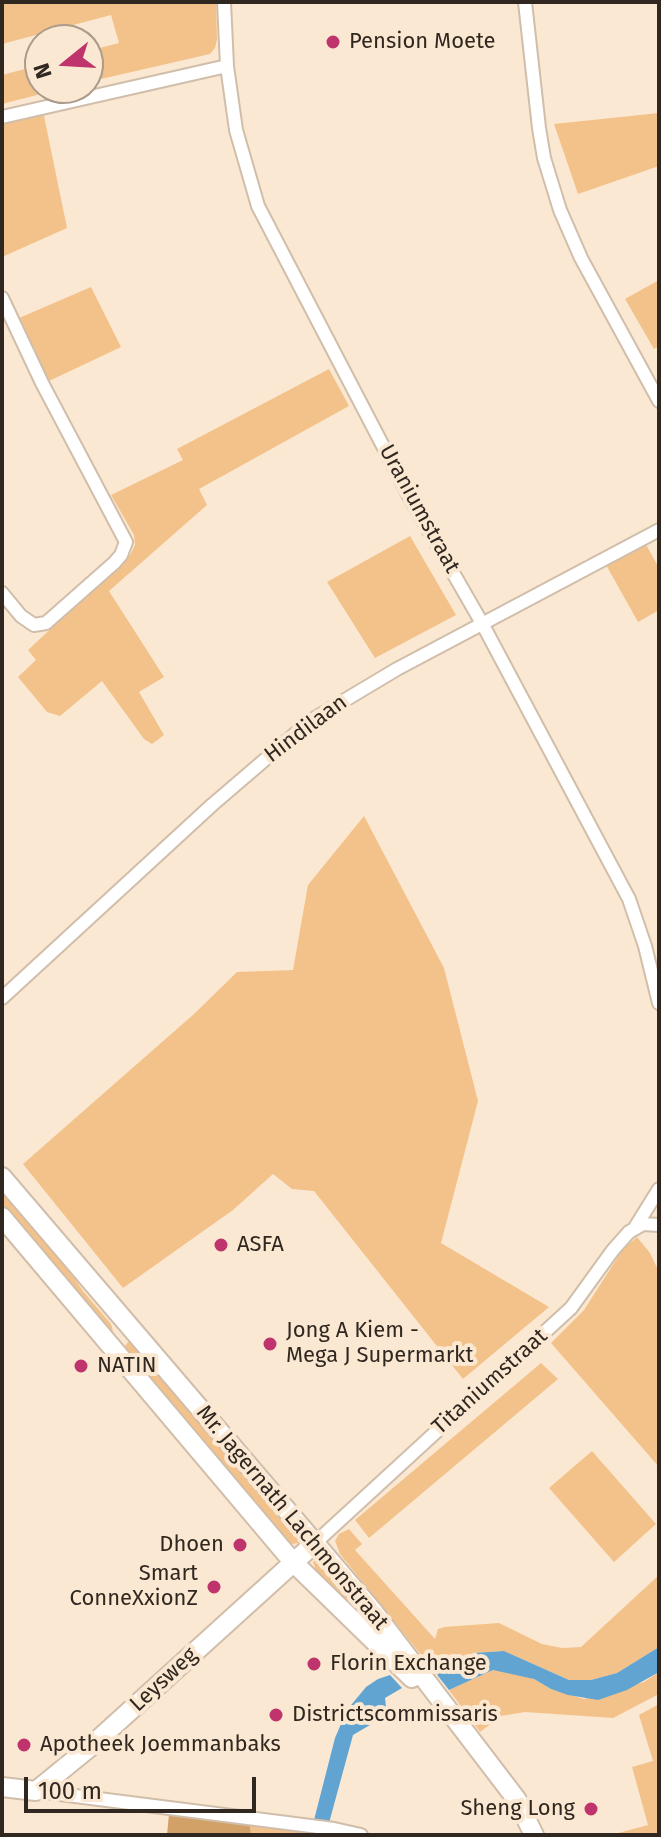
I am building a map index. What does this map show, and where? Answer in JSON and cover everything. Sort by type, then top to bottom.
[{"type":"main road","name":"Mr. Jagernath Lachmonstraat","points":[[2,1177],[372,1610],[468,1734]]},
{"type":"main road","name":"Mr. Jagernath Lachmonstraat","points":[[2,1217],[293,1562],[468,1734]]},
{"type":"main road","name":"Leysweg","points":[[36,1791],[90,1747],[315,1543]]},
{"type":"main road","points":[[468,1734],[517,1800],[534,1835]]},
{"type":"main road","points":[[2,1787],[36,1791]]},
{"type":"street","name":"Uraniumstraat","points":[[224,2],[227,66],[236,130],[258,206],[409,496],[483,625],[629,899],[659,1003]]},
{"type":"street","points":[[525,2],[544,158],[560,210],[581,258],[659,401]]},
{"type":"street","points":[[2,117],[227,66]]},
{"type":"street","points":[[2,298],[42,383],[126,542],[114,563],[46,623],[34,625],[21,616],[2,593]]},
{"type":"street","name":"Hindilaan","points":[[2,998],[212,805],[310,721],[397,669],[659,530]]},
{"type":"street","points":[[636,1226],[659,1189]]},
{"type":"street","points":[[636,1226],[659,1225]]},
{"type":"street","name":"Titaniumstraat","points":[[315,1543],[571,1308],[613,1250],[636,1226]]},
{"type":"street","points":[[36,1791],[310,1825],[361,1835]]},
{"type":"shaded area","points":[[2,2],[216,2],[217,39],[210,54],[104,78],[104,47],[119,43],[111,15],[77,24],[24,24],[24,38],[2,44]]},
{"type":"shaded area","points":[[24,69],[24,98],[2,104],[2,75]]},
{"type":"shaded area","points":[[43,111],[67,228],[2,257],[2,125]]},
{"type":"shaded area","points":[[659,113],[659,166],[578,194],[554,124]]},
{"type":"shaded area","points":[[659,280],[659,346],[654,349],[625,299]]},
{"type":"shaded area","points":[[91,287],[121,347],[49,381],[19,318]]},
{"type":"shaded area","points":[[329,369],[349,406],[199,489],[207,505],[109,591],[164,677],[139,692],[164,735],[152,744],[144,739],[102,681],[60,716],[47,712],[18,677],[36,660],[28,650],[130,555],[135,545],[134,535],[111,495],[183,460],[177,449]]},
{"type":"shaded area","points":[[410,536],[456,615],[375,658],[327,582]]},
{"type":"shaded area","points":[[644,541],[659,568],[659,610],[638,622],[605,563]]},
{"type":"shaded area","points":[[364,816],[444,968],[478,1101],[441,1243],[549,1307],[463,1379],[314,1191],[292,1189],[273,1174],[233,1210],[123,1288],[23,1164],[194,1014],[237,972],[293,970],[308,885]]},
{"type":"shaded area","points":[[2,1186],[53,1246],[83,1291],[111,1324],[113,1331],[110,1332],[2,1206]]},
{"type":"shaded area","points":[[637,1237],[650,1253],[659,1272],[659,1467],[551,1343],[584,1310],[623,1249]]},
{"type":"shaded area","points":[[129,1341],[301,1540],[299,1543],[291,1544],[286,1539],[127,1351],[125,1346]]},
{"type":"shaded area","points":[[541,1363],[558,1379],[369,1538],[355,1520]]},
{"type":"shaded area","points":[[592,1451],[656,1524],[614,1562],[549,1488]]},
{"type":"shaded area","points":[[349,1529],[362,1544],[355,1550],[435,1639],[438,1629],[444,1627],[499,1623],[542,1644],[562,1648],[581,1647],[659,1575],[659,1647],[617,1673],[591,1680],[569,1680],[504,1651],[474,1653],[435,1663],[438,1676],[340,1554],[335,1541],[339,1534]]},
{"type":"shaded area","points":[[317,1558],[379,1630],[376,1636],[316,1570],[313,1562]]},
{"type":"shaded area","points":[[493,1670],[519,1674],[551,1689],[584,1699],[644,1682],[659,1672],[659,1694],[613,1718],[525,1712],[501,1716],[480,1732],[449,1690]]},
{"type":"shaded area","points":[[659,1704],[659,1835],[611,1835],[648,1825],[632,1767],[653,1761],[639,1715]]},
{"type":"shaded area","points":[[169,1814],[250,1824],[251,1835],[167,1835]]},
{"type":"shaded area","points":[[250,1824],[315,1832],[312,1835],[251,1835]]},
{"type":"water","points":[[659,1647],[659,1672],[627,1690],[598,1700],[568,1695],[534,1679],[493,1670],[449,1690],[438,1676],[435,1662],[474,1653],[504,1651],[569,1680],[591,1680],[617,1673]]},
{"type":"water","points":[[390,1675],[402,1688],[385,1698],[387,1715],[353,1735],[329,1823],[314,1820],[335,1738],[347,1710],[366,1687]]},
{"type":"place","name":"Pension Moete","points":[[333,42]]},
{"type":"place","name":"ASFA","points":[[221,1245]]},
{"type":"place","name":"Jong A Kiem - Mega J Supermarkt","points":[[270,1344]]},
{"type":"place","name":"NATIN","points":[[81,1366]]},
{"type":"place","name":"Dhoen","points":[[240,1545]]},
{"type":"place","name":"Smart ConneXxionZ","points":[[214,1587]]},
{"type":"place","name":"Florin Exchange","points":[[314,1664]]},
{"type":"place","name":"Districtscommissaris","points":[[276,1715]]},
{"type":"place","name":"Apotheek Joemmanbaks","points":[[24,1745]]},
{"type":"place","name":"Sheng Long","points":[[591,1809]]}]
